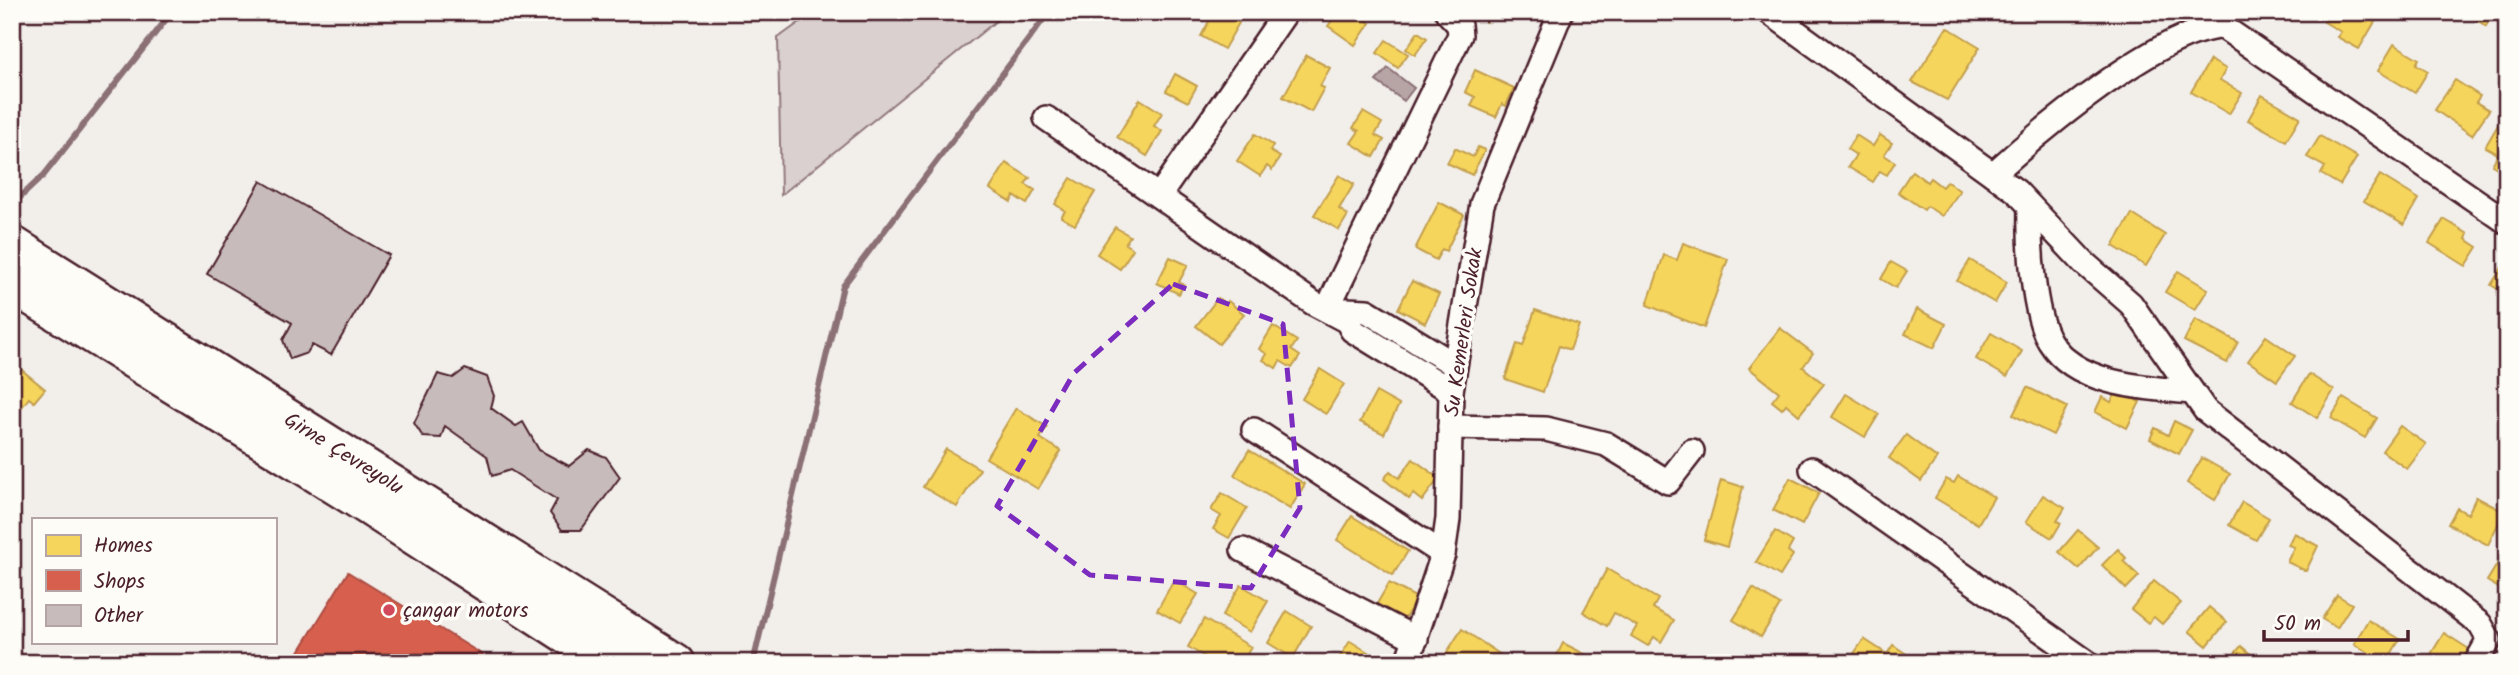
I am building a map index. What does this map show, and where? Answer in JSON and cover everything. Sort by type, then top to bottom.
[{"type":"highway","name":"Girne Çevreyolu","points":[[15,260],[356,498],[611,663]]},
{"type":"highway","name":"Girne Çevreyolu","points":[[15,260],[676,663]]},
{"type":"street","points":[[1159,196],[1286,12]]},
{"type":"street","points":[[1327,309],[1460,35],[1459,24],[1447,12]]},
{"type":"street","name":"Su Kemerleri Sokak","points":[[1407,663],[1443,554],[1448,519],[1451,391],[1482,204],[1561,12]]},
{"type":"street","points":[[1769,12],[1993,174],[2030,206],[2084,263],[2130,304],[2205,410],[2480,624],[2489,640],[2476,663]]},
{"type":"street","points":[[1993,174],[2034,136],[2143,59],[2189,35],[2223,27],[2507,222]]},
{"type":"street","points":[[1046,118],[1313,303],[1347,321],[1352,330],[1451,391]]},
{"type":"street","points":[[2030,206],[2029,245],[2035,293],[2050,342],[2070,363],[2091,373],[2144,388],[2192,392]]},
{"type":"street","points":[[1327,309],[1367,311],[1455,365]]},
{"type":"street","points":[[1450,427],[1546,429],[1606,444],[1668,482],[1692,451]]},
{"type":"street","points":[[1254,429],[1443,554]]},
{"type":"street","points":[[1812,469],[2088,663]]},
{"type":"street","points":[[1243,550],[1416,639]]},
{"type":"highlighted area","points":[[1173,284],[1283,324],[1300,508],[1251,588],[1090,575],[997,506],[1074,373]]},
{"type":"shaded area","points":[[814,12],[1007,12],[781,195],[778,38]]},
{"type":"shaded area","points":[[1388,68],[1414,88],[1404,101],[1376,81]]},
{"type":"building: Homes","points":[[1214,12],[1234,12],[1230,18],[1239,23],[1224,49],[1201,36]]},
{"type":"building: Homes","points":[[1338,12],[1369,12],[1365,19],[1370,23],[1355,45],[1328,26]]},
{"type":"building: Homes","points":[[1476,12],[1495,12],[1486,22]]},
{"type":"building: Homes","points":[[1637,12],[1655,12],[1650,20]]},
{"type":"building: Homes","points":[[2330,12],[2363,12],[2376,20],[2359,49],[2337,37],[2341,32],[2324,22]]},
{"type":"building: Homes","points":[[2465,12],[2494,12],[2486,26]]},
{"type":"building: Homes","points":[[1947,27],[1980,47],[1947,100],[1912,82]]},
{"type":"building: Homes","points":[[1418,32],[1427,38],[1415,55],[1406,49]]},
{"type":"building: Homes","points":[[1386,40],[1408,54],[1398,68],[1377,53]]},
{"type":"building: Homes","points":[[2507,42],[2507,57],[2499,52]]},
{"type":"building: Homes","points":[[2394,44],[2419,59],[2416,64],[2428,71],[2415,93],[2378,71]]},
{"type":"building: Homes","points":[[1306,55],[1330,68],[1320,86],[1324,88],[1311,112],[1283,97]]},
{"type":"building: Homes","points":[[2210,60],[2226,69],[2220,80],[2242,93],[2229,114],[2191,92]]},
{"type":"building: Homes","points":[[1475,70],[1514,88],[1506,106],[1502,104],[1496,117],[1471,106],[1475,97],[1465,92]]},
{"type":"building: Homes","points":[[1175,74],[1197,86],[1188,102],[1166,91]]},
{"type":"building: Homes","points":[[2455,80],[2480,96],[2476,102],[2489,110],[2472,135],[2435,110]]},
{"type":"building: Homes","points":[[2262,95],[2300,117],[2286,141],[2248,120]]},
{"type":"building: Homes","points":[[1140,99],[1162,113],[1154,126],[1162,131],[1147,156],[1117,137]]},
{"type":"building: Homes","points":[[1363,112],[1382,123],[1375,135],[1384,140],[1374,157],[1351,143],[1359,131],[1353,128]]},
{"type":"building: Homes","points":[[2498,125],[2507,131],[2507,174],[2492,165],[2498,154],[2485,147]]},
{"type":"building: Homes","points":[[1255,134],[1273,145],[1270,151],[1280,157],[1272,170],[1267,166],[1260,176],[1237,161]]},
{"type":"building: Homes","points":[[1856,135],[1873,146],[1880,135],[1892,143],[1884,155],[1895,162],[1887,175],[1880,171],[1873,182],[1848,167],[1856,155],[1847,149]]},
{"type":"building: Homes","points":[[2320,136],[2357,157],[2340,185],[2321,174],[2325,167],[2307,157]]},
{"type":"building: Homes","points":[[1478,147],[1485,150],[1472,175],[1447,163],[1455,148],[1473,157]]},
{"type":"building: Homes","points":[[1006,163],[1030,178],[1025,184],[1035,190],[1027,204],[1014,196],[1011,202],[990,189]]},
{"type":"building: Homes","points":[[1912,171],[1927,182],[1930,178],[1942,187],[1947,181],[1960,191],[1942,216],[1927,206],[1924,210],[1898,192]]},
{"type":"building: Homes","points":[[1339,175],[1354,184],[1339,209],[1348,215],[1339,230],[1314,215]]},
{"type":"building: Homes","points":[[2380,175],[2419,199],[2404,225],[2364,201]]},
{"type":"building: Homes","points":[[1071,178],[1095,192],[1075,225],[1061,217],[1065,211],[1055,204]]},
{"type":"building: Homes","points":[[1439,202],[1464,215],[1446,251],[1442,249],[1436,260],[1415,249]]},
{"type":"building: Homes","points":[[2132,214],[2165,235],[2146,266],[2113,246]]},
{"type":"building: Homes","points":[[2444,219],[2468,234],[2466,239],[2478,247],[2466,266],[2429,243]]},
{"type":"building: Homes","points":[[1115,227],[1130,236],[1125,244],[1133,249],[1120,269],[1097,254]]},
{"type":"building: Homes","points":[[1683,243],[1728,259],[1704,328],[1647,305],[1664,255],[1677,260]]},
{"type":"building: Homes","points":[[1170,257],[1188,265],[1179,282],[1184,285],[1179,294],[1157,283]]},
{"type":"building: Homes","points":[[1970,260],[2007,282],[1995,303],[1957,281]]},
{"type":"building: Homes","points":[[1891,262],[1907,271],[1896,288],[1881,279]]},
{"type":"building: Homes","points":[[2507,262],[2507,295],[2491,285]]},
{"type":"building: Homes","points":[[2178,271],[2208,289],[2195,310],[2165,292]]},
{"type":"building: Homes","points":[[1412,281],[1439,294],[1425,323],[1398,309]]},
{"type":"building: Homes","points":[[1218,298],[1226,304],[1228,301],[1244,314],[1219,344],[1196,326]]},
{"type":"building: Homes","points":[[1917,309],[1946,324],[1934,348],[1905,334]]},
{"type":"building: Homes","points":[[1535,310],[1579,325],[1570,350],[1559,346],[1543,392],[1505,379],[1517,344],[1523,346]]},
{"type":"building: Homes","points":[[2195,319],[2238,342],[2227,363],[2184,341]]},
{"type":"building: Homes","points":[[1273,326],[1297,341],[1291,350],[1300,356],[1292,368],[1280,361],[1276,368],[1263,360],[1267,354],[1259,349]]},
{"type":"building: Homes","points":[[1780,328],[1813,353],[1803,367],[1824,384],[1799,415],[1786,404],[1782,409],[1772,401],[1779,392],[1749,368]]},
{"type":"building: Homes","points":[[1991,333],[2022,351],[2007,377],[1976,359]]},
{"type":"building: Homes","points":[[2266,336],[2295,356],[2277,381],[2248,361]]},
{"type":"building: Homes","points":[[12,362],[45,389],[34,402],[29,398],[22,407],[12,401]]},
{"type":"building: Homes","points":[[1320,369],[1344,384],[1326,414],[1302,399]]},
{"type":"building: Homes","points":[[2309,374],[2334,390],[2317,418],[2292,402]]},
{"type":"building: Homes","points":[[2027,387],[2067,407],[2053,435],[2013,415]]},
{"type":"building: Homes","points":[[2117,390],[2140,402],[2127,428],[2095,412],[2102,397],[2111,402]]},
{"type":"building: Homes","points":[[1376,392],[1399,405],[1384,434],[1360,422]]},
{"type":"building: Homes","points":[[1846,394],[1879,414],[1865,437],[1832,417]]},
{"type":"building: Homes","points":[[2343,398],[2377,418],[2365,438],[2331,418]]},
{"type":"building: Homes","points":[[1016,408],[1047,427],[1040,438],[1061,451],[1038,489],[986,458]]},
{"type":"building: Homes","points":[[2174,421],[2192,430],[2179,454],[2150,439],[2155,428],[2168,435]]},
{"type":"building: Homes","points":[[2400,426],[2426,444],[2407,469],[2382,451]]},
{"type":"building: Homes","points":[[1906,435],[1937,458],[1921,481],[1889,458]]},
{"type":"building: Homes","points":[[946,449],[980,469],[957,507],[923,487]]},
{"type":"building: Homes","points":[[1249,450],[1305,484],[1290,509],[1234,475]]},
{"type":"building: Homes","points":[[2202,458],[2230,474],[2215,500],[2187,483]]},
{"type":"building: Homes","points":[[1413,459],[1439,478],[1422,501],[1413,494],[1409,499],[1384,479],[1390,471],[1399,478]]},
{"type":"building: Homes","points":[[1958,476],[1994,497],[1978,524],[1935,498],[1946,479],[1954,483]]},
{"type":"building: Homes","points":[[1790,478],[1819,493],[1802,525],[1773,510]]},
{"type":"building: Homes","points":[[1721,480],[1743,487],[1727,547],[1704,540]]},
{"type":"building: Homes","points":[[1222,493],[1247,508],[1229,538],[1213,529],[1221,516],[1211,510]]},
{"type":"building: Homes","points":[[2043,495],[2065,508],[2057,521],[2061,523],[2052,538],[2026,522]]},
{"type":"building: Homes","points":[[2476,497],[2504,512],[2488,545],[2448,524],[2457,508],[2468,514]]},
{"type":"building: Homes","points":[[2242,502],[2269,518],[2256,540],[2229,525]]},
{"type":"building: Homes","points":[[1352,516],[1408,551],[1393,575],[1337,540]]},
{"type":"building: Homes","points":[[2078,530],[2098,547],[2079,569],[2059,552]]},
{"type":"building: Homes","points":[[1775,531],[1793,542],[1788,551],[1793,555],[1780,576],[1756,562]]},
{"type":"building: Homes","points":[[2294,533],[2318,546],[2306,571],[2287,562],[2294,547],[2288,545]]},
{"type":"building: Homes","points":[[2118,549],[2126,558],[2123,561],[2139,576],[2126,589],[2102,565]]},
{"type":"building: Homes","points":[[2501,558],[2507,561],[2507,593],[2487,581]]},
{"type":"building: Homes","points":[[1607,569],[1658,599],[1653,608],[1674,620],[1661,642],[1654,637],[1648,646],[1631,636],[1637,626],[1614,613],[1607,626],[1583,612]]},
{"type":"building: Homes","points":[[1174,580],[1198,594],[1180,623],[1157,610]]},
{"type":"building: Homes","points":[[2154,581],[2181,603],[2162,624],[2154,617],[2148,623],[2131,609]]},
{"type":"building: Homes","points":[[1389,583],[1417,598],[1398,630],[1371,614]]},
{"type":"building: Homes","points":[[1241,585],[1268,601],[1250,632],[1222,616]]},
{"type":"building: Homes","points":[[1753,588],[1780,605],[1761,637],[1733,620]]},
{"type":"building: Homes","points":[[2337,595],[2352,604],[2337,628],[2322,619]]},
{"type":"building: Homes","points":[[2209,607],[2227,622],[2207,646],[2189,631]]},
{"type":"building: Homes","points":[[1287,611],[1311,626],[1293,658],[1268,643]]},
{"type":"building: Homes","points":[[1204,619],[1251,647],[1242,663],[1215,663],[1188,647]]},
{"type":"building: Homes","points":[[2368,620],[2400,639],[2386,663],[2354,644]]},
{"type":"building: Homes","points":[[1462,629],[1513,663],[1440,663]]},
{"type":"building: Homes","points":[[2444,633],[2469,649],[2461,663],[2435,663],[2428,659]]},
{"type":"building: Homes","points":[[1864,639],[1887,654],[1893,645],[1908,655],[1904,663],[1865,663],[1853,655]]},
{"type":"building: Homes","points":[[1350,641],[1381,660],[1379,663],[1336,663]]},
{"type":"building: Homes","points":[[1563,643],[1598,661],[1597,663],[1553,663]]},
{"type":"building: Homes","points":[[2241,646],[2259,661],[2227,663]]},
{"type":"building: Shops","points":[[348,572],[483,655],[478,663],[292,663]]},
{"type":"building: Other","points":[[261,181],[389,255],[331,355],[312,345],[307,353],[290,359],[283,340],[292,323],[207,274]]},
{"type":"building: Other","points":[[465,369],[487,377],[494,396],[491,408],[516,426],[523,422],[539,450],[569,466],[589,450],[606,457],[620,477],[581,530],[562,530],[550,513],[557,500],[510,470],[492,476],[487,456],[445,426],[441,438],[423,437],[414,423],[438,374],[453,378]]},
{"type":"waterway","points":[[12,205],[44,175],[172,12]]},
{"type":"waterway","points":[[753,663],[843,286],[1049,12]]},
{"type":"place","name":"çangar motors","points":[[389,610]]}]
